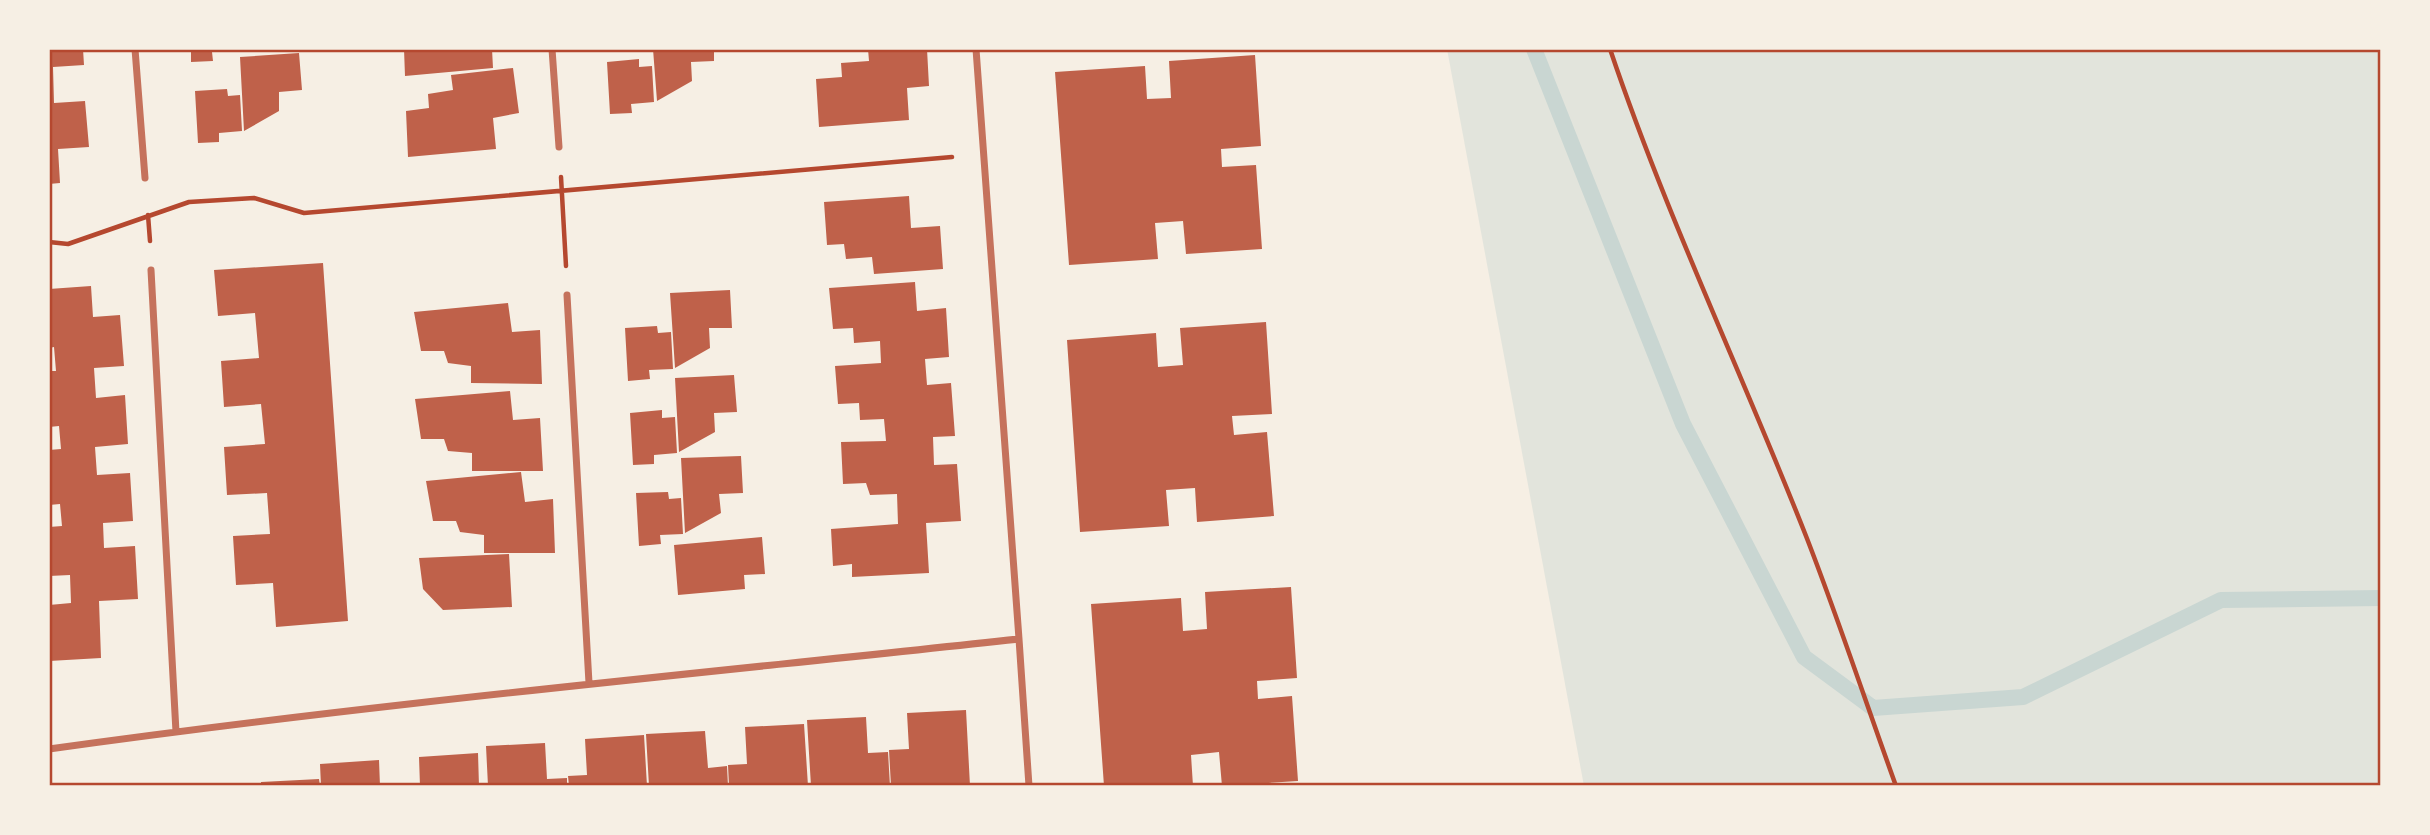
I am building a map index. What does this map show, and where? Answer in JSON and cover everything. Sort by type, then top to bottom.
[{"type":"street","points":[[135,49],[145,178]]},
{"type":"street","points":[[552,49],[559,148]]},
{"type":"street","points":[[976,49],[1029,786]]},
{"type":"street","points":[[151,270],[176,732]]},
{"type":"street","points":[[567,295],[589,683]]},
{"type":"street","points":[[49,750],[176,732],[589,683],[1019,639]]},
{"type":"path","points":[[1610,49],[1631,110],[1720,332],[1807,537],[1896,786]]},
{"type":"path","points":[[559,148],[567,295]]},
{"type":"path","points":[[49,242],[68,244],[189,202],[254,198],[304,213],[984,154]]},
{"type":"path","points":[[145,178],[151,270]]},
{"type":"shaded area","points":[[1447,49],[2381,49],[2381,786],[1584,786]]},
{"type":"building","points":[[49,49],[83,49],[84,65],[53,67],[54,103],[85,101],[89,147],[58,149],[60,183],[49,184]]},
{"type":"building","points":[[191,49],[229,51],[212,52],[213,61],[191,62]]},
{"type":"building","points":[[404,49],[492,49],[493,68],[405,76]]},
{"type":"building","points":[[653,49],[714,49],[714,61],[691,62],[692,81],[657,101]]},
{"type":"building","points":[[868,49],[927,49],[929,86],[907,88],[909,120],[819,127],[816,79],[842,77],[841,63],[869,61]]},
{"type":"building","points":[[299,53],[302,90],[279,92],[279,111],[244,131],[240,57]]},
{"type":"building","points":[[1255,55],[1261,146],[1221,149],[1222,167],[1256,165],[1262,249],[1186,254],[1183,221],[1155,223],[1158,259],[1069,265],[1055,72],[1145,66],[1147,99],[1171,98],[1169,61]]},
{"type":"building","points":[[639,59],[639,67],[652,66],[654,102],[631,104],[632,113],[610,114],[607,62]]},
{"type":"building","points":[[513,68],[519,113],[493,118],[496,149],[408,157],[406,111],[429,108],[428,94],[453,90],[451,75]]},
{"type":"building","points":[[227,89],[228,96],[240,95],[242,131],[219,133],[219,142],[198,143],[195,91]]},
{"type":"building","points":[[909,196],[911,228],[940,226],[943,269],[874,274],[872,257],[846,259],[844,244],[827,245],[824,202]]},
{"type":"building","points":[[323,263],[348,621],[276,627],[273,583],[236,585],[233,536],[270,534],[267,493],[227,495],[224,447],[265,444],[261,404],[224,407],[221,361],[259,358],[255,313],[218,316],[214,270]]},
{"type":"building","points":[[915,282],[917,311],[946,308],[949,357],[925,359],[927,385],[951,383],[955,436],[933,437],[934,465],[957,464],[961,521],[926,523],[929,573],[852,577],[852,564],[833,566],[831,529],[898,524],[897,494],[870,495],[866,483],[843,484],[841,442],[886,441],[884,419],[860,420],[859,403],[838,404],[835,366],[881,363],[880,341],[854,343],[853,328],[833,329],[829,288]]},
{"type":"building","points":[[91,286],[93,317],[120,315],[124,366],[94,368],[96,398],[125,395],[128,444],[95,447],[97,475],[130,473],[133,521],[103,523],[104,548],[135,546],[138,599],[99,601],[101,658],[49,661],[49,605],[71,603],[70,575],[49,576],[49,527],[62,526],[60,504],[49,505],[49,450],[61,449],[59,426],[49,427],[49,371],[56,371],[54,347],[49,348],[49,289]]},
{"type":"building","points":[[730,290],[732,328],[709,328],[710,348],[675,368],[670,293]]},
{"type":"building","points":[[508,303],[512,332],[540,330],[542,384],[471,383],[471,366],[448,363],[444,351],[421,351],[414,312]]},
{"type":"building","points":[[1266,322],[1272,414],[1232,416],[1234,435],[1267,432],[1274,516],[1197,522],[1195,488],[1166,490],[1169,526],[1080,532],[1067,340],[1156,333],[1158,367],[1183,365],[1180,328]]},
{"type":"building","points":[[657,326],[658,333],[671,332],[673,369],[649,370],[650,379],[628,381],[625,328]]},
{"type":"building","points":[[734,375],[737,412],[714,413],[715,432],[679,452],[675,378]]},
{"type":"building","points":[[510,391],[513,420],[540,418],[543,471],[472,471],[472,453],[448,451],[444,439],[421,439],[415,399]]},
{"type":"building","points":[[662,410],[662,418],[675,417],[677,453],[654,455],[654,464],[633,465],[630,413]]},
{"type":"building","points":[[741,456],[743,493],[719,494],[721,513],[685,533],[681,458]]},
{"type":"building","points":[[521,472],[525,502],[553,499],[555,553],[484,553],[484,535],[460,532],[456,521],[433,521],[426,481]]},
{"type":"building","points":[[668,492],[669,499],[681,498],[683,534],[660,535],[661,544],[639,546],[636,493]]},
{"type":"building","points":[[762,537],[765,574],[744,575],[745,589],[678,595],[674,545]]},
{"type":"building","points":[[509,554],[512,607],[443,610],[423,589],[419,558]]},
{"type":"building","points":[[1291,587],[1297,678],[1257,681],[1258,699],[1292,696],[1298,781],[1222,786],[1219,752],[1191,755],[1193,786],[1104,786],[1091,604],[1181,598],[1183,631],[1207,629],[1205,592]]},
{"type":"building","points":[[966,710],[970,786],[891,786],[889,750],[909,749],[907,713]]},
{"type":"building","points":[[866,717],[868,753],[888,752],[890,786],[811,786],[807,720]]},
{"type":"building","points":[[804,724],[808,786],[729,786],[728,765],[747,764],[745,727]]},
{"type":"building","points":[[705,731],[708,768],[727,766],[728,786],[649,786],[646,734]]},
{"type":"building","points":[[644,735],[647,786],[569,786],[568,776],[587,775],[585,739]]},
{"type":"building","points":[[545,743],[547,779],[567,778],[567,786],[488,786],[486,746]]},
{"type":"building","points":[[478,753],[479,786],[420,786],[419,757]]},
{"type":"building","points":[[379,760],[380,786],[321,786],[320,764]]},
{"type":"building","points":[[319,779],[320,786],[261,786],[261,782]]},
{"type":"waterway","points":[[1534,49],[1683,424],[1804,657],[1873,708],[2023,697],[2221,600],[2381,598]]}]
